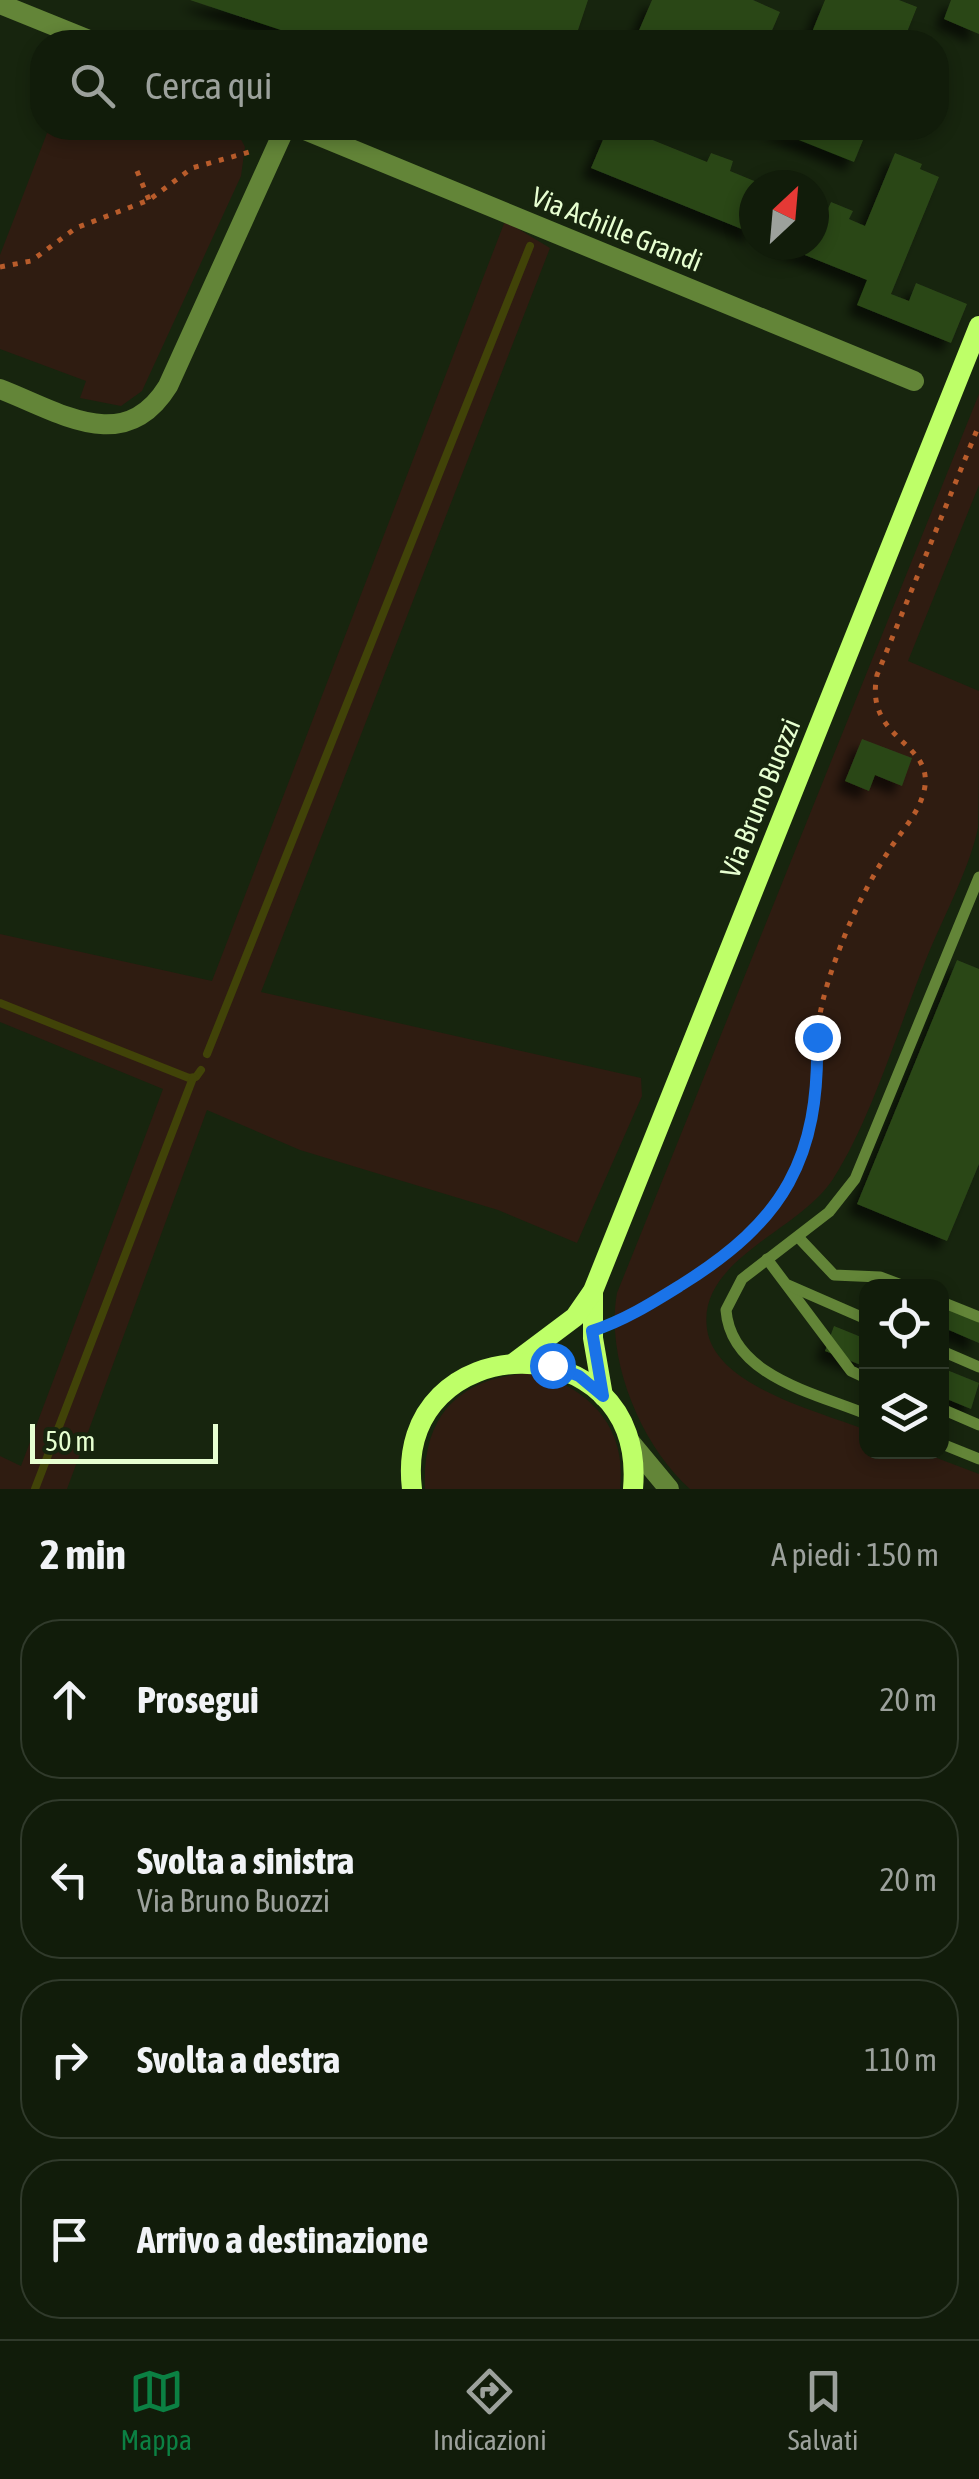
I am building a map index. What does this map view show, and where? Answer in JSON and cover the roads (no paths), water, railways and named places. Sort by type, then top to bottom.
[{"type":"main road","name":"Via Bruno Buozzi","points":[[514,1362],[574,1318],[592,1291],[979,326]]},
{"type":"main road","name":"Via Bruno Buozzi","points":[[592,1291],[592,1331],[603,1396]]},
{"type":"main road","points":[[412,1489],[416,1439],[434,1404],[470,1374],[514,1362],[567,1370],[603,1396],[630,1442],[633,1489]]},
{"type":"street","points":[[0,4],[64,30]]},
{"type":"street","points":[[0,390],[94,425],[112,427],[146,413],[168,386],[279,140]]},
{"type":"street","name":"Via Achille Grandi","points":[[329,140],[914,381]]},
{"type":"street","points":[[630,1442],[669,1489]]},
{"type":"lane","points":[[859,1411],[768,1373],[736,1346],[728,1328],[732,1294],[742,1279],[830,1212],[854,1180],[979,877]]},
{"type":"lane","points":[[798,1238],[834,1275],[885,1279]]},
{"type":"lane","points":[[768,1259],[851,1371],[859,1375]]},
{"type":"lane","points":[[786,1284],[859,1316]]},
{"type":"lane","points":[[949,1305],[979,1317]]},
{"type":"lane","points":[[949,1354],[979,1367]]},
{"type":"lane","points":[[949,1412],[979,1424]]},
{"type":"lane","points":[[949,1447],[979,1459]]},
{"type":"waterway","points":[[207,1054],[530,246]]},
{"type":"waterway","points":[[0,1003],[189,1078],[196,1077],[201,1070]]},
{"type":"waterway","points":[[35,1489],[193,1078]]}]
